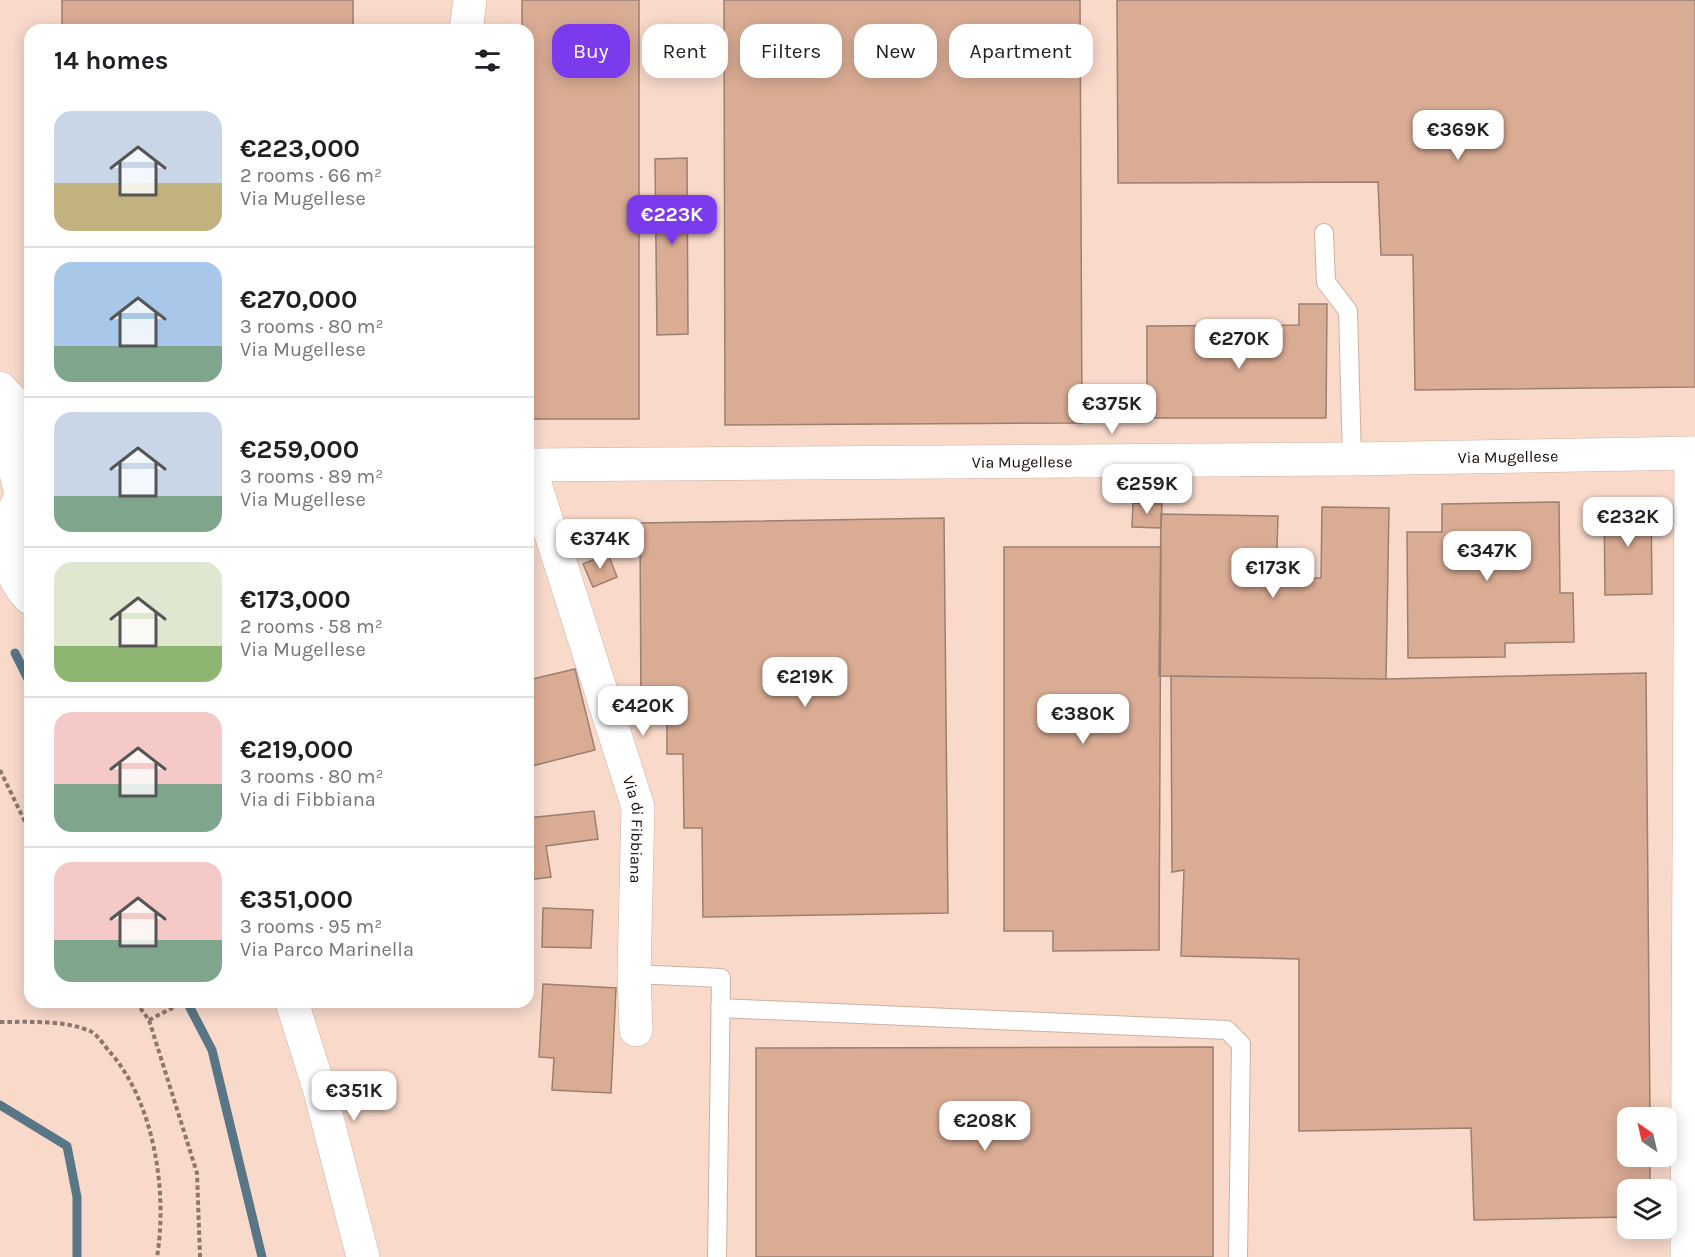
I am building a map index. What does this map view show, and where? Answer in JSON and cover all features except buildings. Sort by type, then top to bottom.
[{"type":"street","points":[[467,24],[470,0]]},
{"type":"street","points":[[0,388],[24,414]]},
{"type":"street","points":[[0,407],[24,484]]},
{"type":"street","points":[[1688,1257],[1693,453]]},
{"type":"street","name":"Via Mugellese","points":[[534,465],[1352,459],[1693,453]]},
{"type":"street","name":"Via di Fibbiana","points":[[534,481],[638,807],[634,974],[636,1030]]},
{"type":"street","points":[[24,492],[9,511],[3,532],[2,554],[9,574],[24,594]]},
{"type":"street","points":[[294,1008],[320,1091],[363,1257]]},
{"type":"lane","points":[[1324,233],[1326,282],[1348,311],[1352,459]]},
{"type":"lane","points":[[634,974],[721,978],[717,1257]]},
{"type":"lane","points":[[720,1008],[1227,1030],[1241,1044],[1238,1257]]},
{"type":"path","points":[[0,770],[24,820]]},
{"type":"path","points":[[140,1008],[149,1020],[197,1173],[201,1257]]},
{"type":"path","points":[[149,1020],[173,1008]]},
{"type":"path","points":[[0,1022],[43,1022],[92,1031],[125,1069],[152,1134],[162,1225],[157,1257]]},
{"type":"waterway","points":[[15,653],[24,671]]},
{"type":"waterway","points":[[190,1008],[212,1050],[262,1257]]},
{"type":"waterway","points":[[0,1105],[67,1146],[77,1197],[77,1257]]}]
